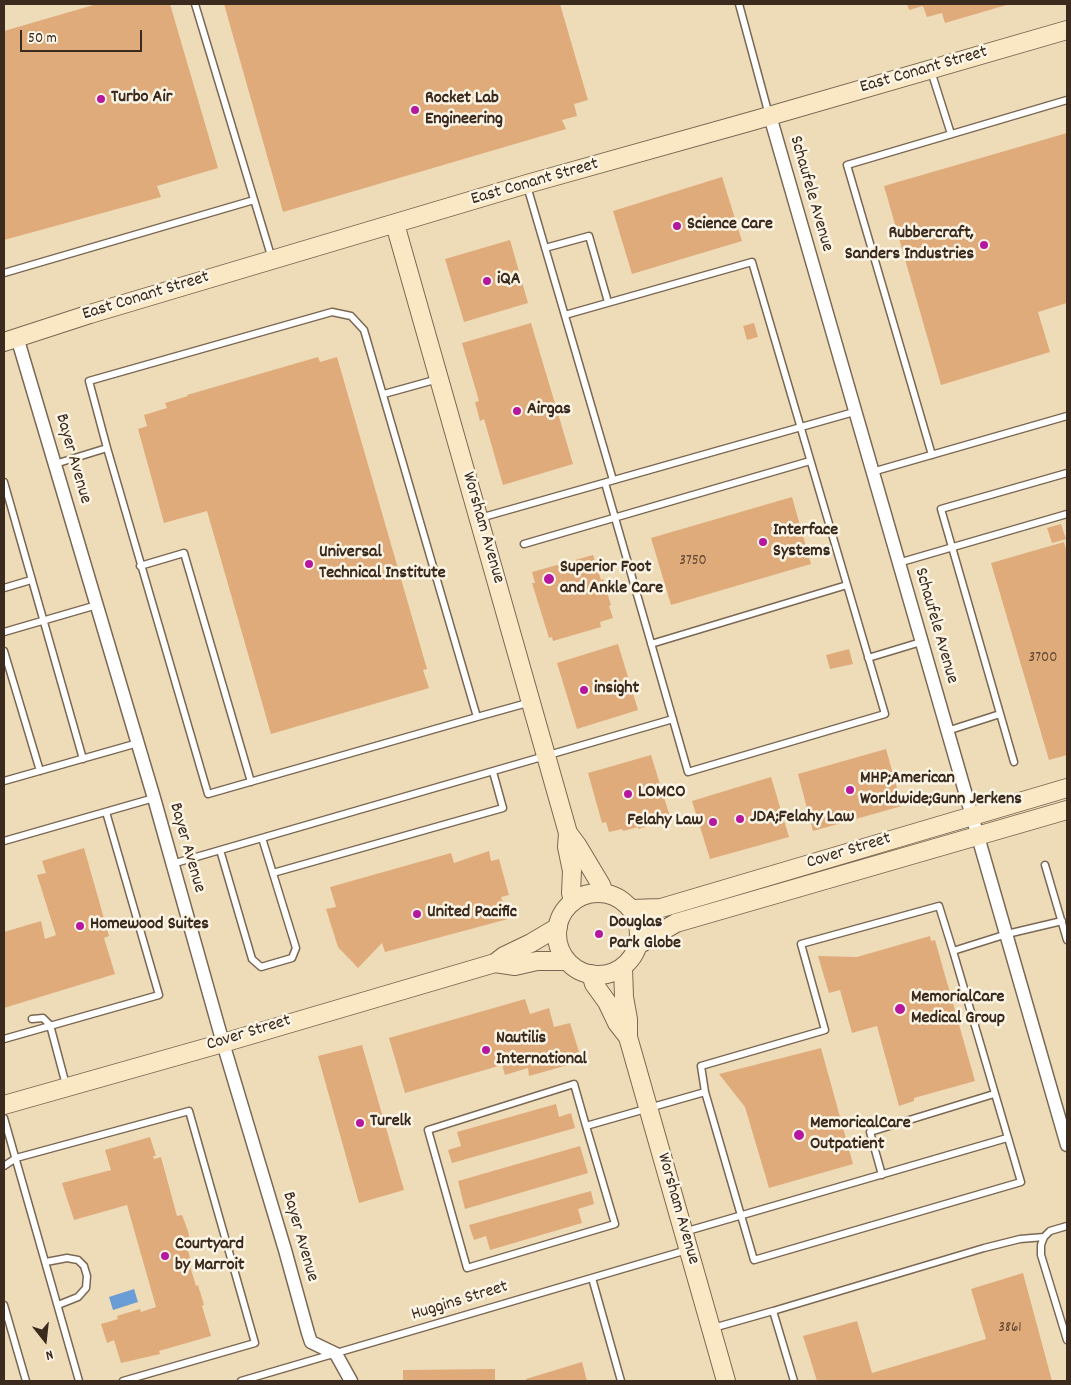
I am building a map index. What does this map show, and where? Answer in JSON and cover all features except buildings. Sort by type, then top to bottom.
[{"type":"street","name":"East Conant Street","points":[[11,339],[272,259],[527,184],[1067,30]]},
{"type":"street","name":"Schaufele Avenue","points":[[770,116],[921,642],[1060,1110],[1067,1145]]},
{"type":"street","name":"Worsham Avenue","points":[[395,224],[568,833],[567,847],[572,871],[571,893],[573,901]]},
{"type":"street","name":"Bayer Avenue","points":[[11,339],[55,464],[138,743],[223,1043],[311,1342],[336,1354]]},
{"type":"street","name":"Cover Street","points":[[631,909],[661,908],[1067,788]]},
{"type":"street","name":"Cover Street","points":[[638,945],[676,923],[1067,810]]},
{"type":"street","name":"Worsham Avenue","points":[[568,833],[577,845],[604,893]]},
{"type":"street","points":[[593,893],[604,893],[614,896],[631,909],[637,920],[639,932],[638,945],[629,961],[613,972],[602,975],[582,972],[567,961],[560,951],[557,939],[558,926],[561,917],[573,901],[593,893]]},
{"type":"street","name":"Cover Street","points":[[4,1104],[223,1043],[495,963],[558,926]]},
{"type":"street","name":"Cover Street","points":[[495,963],[516,966],[536,961],[567,961]]},
{"type":"street","name":"Worsham Avenue","points":[[622,966],[628,1037],[726,1381]]},
{"type":"street","name":"Worsham Avenue","points":[[591,974],[594,984],[607,1002],[617,1023],[628,1037]]},
{"type":"street","points":[[336,1354],[350,1381]]},
{"type":"lane","points":[[195,4],[272,259]]},
{"type":"lane","points":[[739,4],[770,116]]},
{"type":"lane","points":[[931,69],[951,134]]},
{"type":"lane","points":[[932,455],[847,165],[1067,100]]},
{"type":"lane","points":[[527,184],[613,480]]},
{"type":"lane","points":[[4,272],[254,200]]},
{"type":"lane","points":[[545,248],[589,236],[608,302]]},
{"type":"lane","points":[[564,315],[752,262],[885,714],[688,772],[605,483]]},
{"type":"lane","points":[[476,717],[384,394],[364,330],[351,316],[332,312],[89,381],[140,566],[208,794],[531,702]]},
{"type":"lane","points":[[384,394],[440,379]]},
{"type":"lane","points":[[479,519],[854,412]]},
{"type":"lane","points":[[872,472],[1067,416]]},
{"type":"lane","points":[[55,464],[107,448]]},
{"type":"lane","points":[[524,544],[810,461]]},
{"type":"lane","points":[[1014,762],[941,509],[1067,473]]},
{"type":"lane","points":[[4,482],[83,759]]},
{"type":"lane","points":[[898,563],[1067,514]]},
{"type":"lane","points":[[140,566],[184,553],[251,782]]},
{"type":"lane","points":[[4,588],[31,580]]},
{"type":"lane","points":[[651,644],[847,585]]},
{"type":"lane","points":[[4,632],[97,606]]},
{"type":"lane","points":[[868,658],[921,642]]},
{"type":"lane","points":[[4,651],[40,771]]},
{"type":"lane","points":[[947,730],[1000,714]]},
{"type":"lane","points":[[172,864],[673,720]]},
{"type":"lane","points":[[4,781],[138,743]]},
{"type":"lane","points":[[273,873],[503,808],[492,772]]},
{"type":"lane","points":[[4,841],[154,798]]},
{"type":"lane","points":[[4,1039],[159,994],[106,812]]},
{"type":"lane","points":[[220,850],[252,959],[261,967],[292,958],[296,948],[262,838]]},
{"type":"lane","points":[[1045,865],[1067,940]]},
{"type":"lane","points":[[939,906],[953,951],[1021,1182],[754,1260],[705,1092],[701,1066],[825,1030],[801,944],[939,906]]},
{"type":"lane","points":[[953,951],[1007,934],[1062,921]]},
{"type":"lane","points":[[32,1019],[43,1018],[50,1026],[67,1086]]},
{"type":"lane","points":[[574,1084],[586,1126],[615,1224],[467,1268],[428,1130],[574,1084]]},
{"type":"lane","points":[[586,1126],[705,1092]]},
{"type":"lane","points":[[882,1174],[870,1132],[994,1094]]},
{"type":"lane","points":[[4,1166],[16,1158],[189,1110],[255,1343],[123,1381]]},
{"type":"lane","points":[[4,1118],[79,1381]]},
{"type":"lane","name":"Huggins Street","points":[[240,1381],[592,1278],[686,1241],[741,1216],[1007,1138]]},
{"type":"lane","points":[[1067,1226],[1050,1232],[1044,1237],[1041,1244],[1041,1255],[1067,1340]]},
{"type":"lane","points":[[711,1329],[984,1248],[1020,1239],[1044,1237]]},
{"type":"lane","points":[[46,1262],[66,1258],[78,1260],[86,1271],[86,1288],[78,1297],[58,1305]]},
{"type":"lane","points":[[592,1278],[622,1381]]},
{"type":"lane","points":[[4,1307],[26,1381]]},
{"type":"lane","points":[[773,1311],[794,1381]]},
{"type":"water","points":[[134,1289],[138,1302],[113,1310],[109,1297]]},
{"type":"place","name":"Turbo Air","points":[[101,99]]},
{"type":"place","name":"Rocket Lab Engineering","points":[[415,110]]},
{"type":"place","name":"Science Care","points":[[677,226]]},
{"type":"place","name":"Rubbercraft, Sanders Industries","points":[[984,245]]},
{"type":"place","name":"iQA","points":[[487,281]]},
{"type":"place","name":"Airgas","points":[[517,411]]},
{"type":"place","name":"Interface Systems","points":[[763,542]]},
{"type":"place","name":"Universal Technical Institute","points":[[309,564]]},
{"type":"place","name":"Superior Foot and Ankle Care","points":[[549,579]]},
{"type":"place","name":"insight","points":[[584,690]]},
{"type":"place","name":"MHP;American Worldwide;Gunn Jerkens","points":[[850,790]]},
{"type":"place","name":"LOMCO","points":[[628,794]]},
{"type":"place","name":"JDA;Felahy Law","points":[[740,819]]},
{"type":"place","name":"Felahy Law","points":[[713,822]]},
{"type":"place","name":"United Pacific","points":[[417,914]]},
{"type":"place","name":"Homewood Suites","points":[[80,926]]},
{"type":"place","name":"Douglas Park Globe","points":[[599,934]]},
{"type":"place","name":"MemorialCare Medical Group","points":[[900,1009]]},
{"type":"place","name":"Nautilis International","points":[[486,1050]]},
{"type":"place","name":"Turelk","points":[[360,1123]]},
{"type":"place","name":"MemoricalCare Outpatient","points":[[799,1135]]},
{"type":"place","name":"Courtyard by Marroit","points":[[165,1256]]}]
